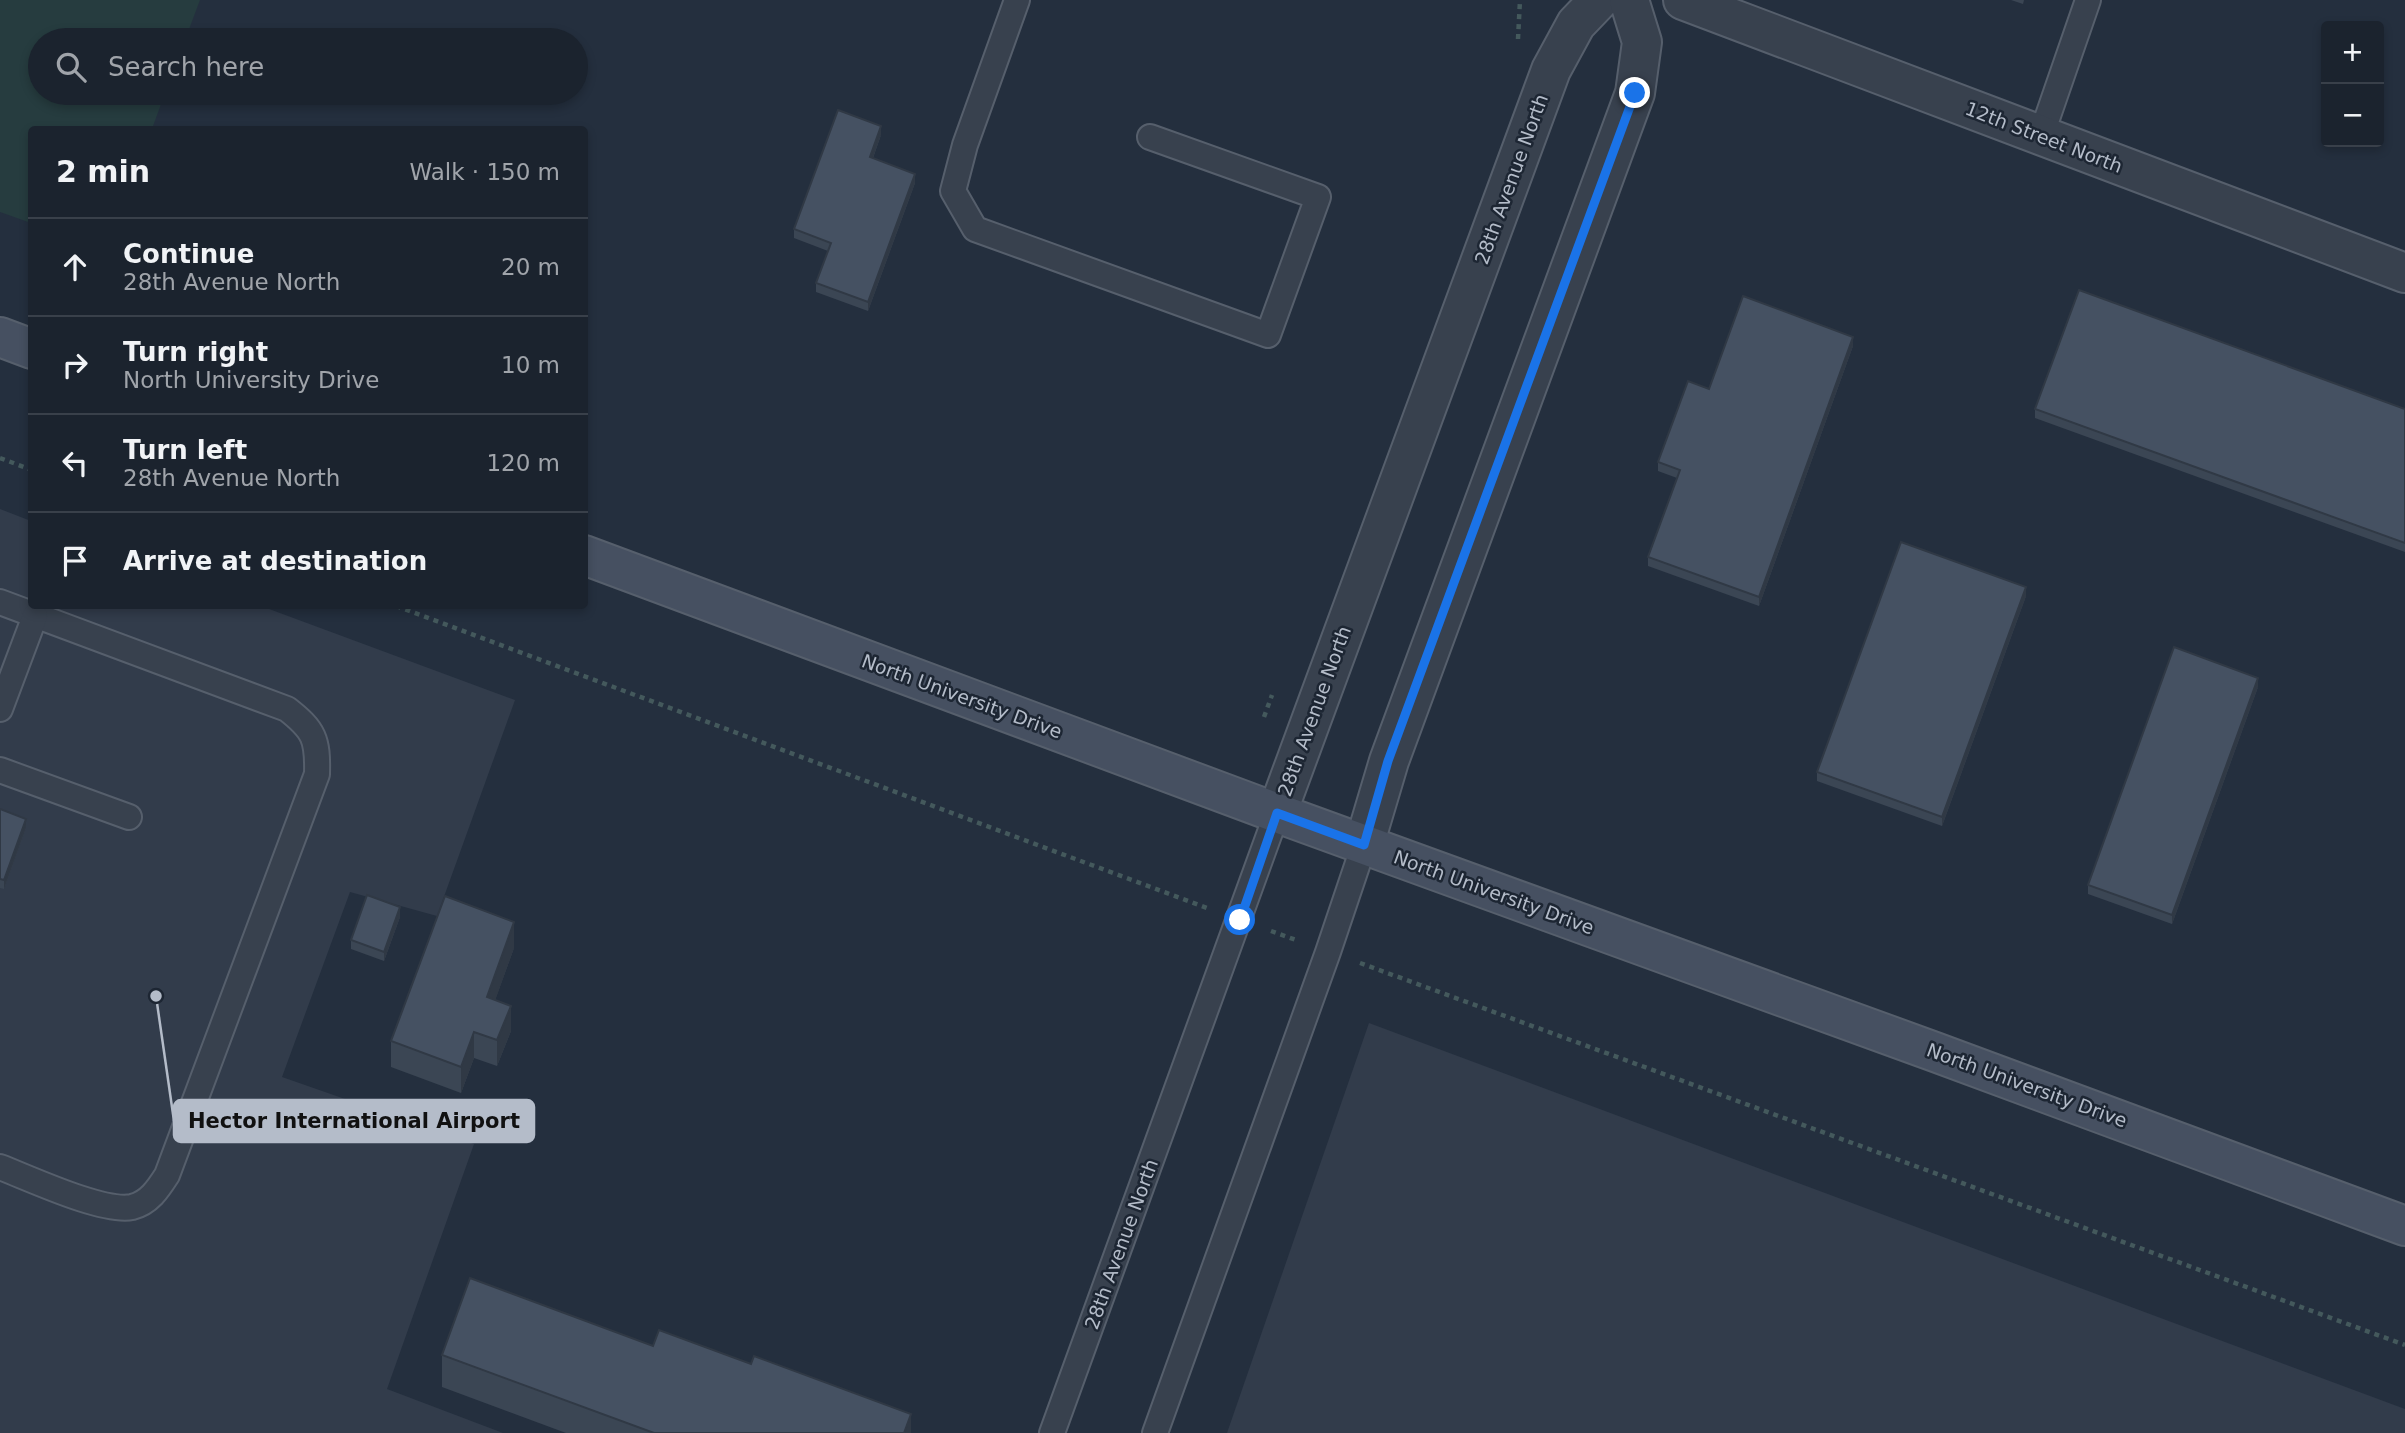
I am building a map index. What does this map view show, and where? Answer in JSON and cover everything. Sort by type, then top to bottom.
[{"type":"main road","points":[[0,337],[28,348]]},
{"type":"main road","name":"North University Drive","points":[[588,556],[1277,813],[1948,1056],[2405,1226]]},
{"type":"street","name":"28th Avenue North","points":[[1277,813],[1551,70],[1576,24],[1599,0]]},
{"type":"street","points":[[1364,845],[1388,761],[1635,93],[1642,42],[1629,0]]},
{"type":"street","name":"12th Street North","points":[[1683,0],[2405,273]]},
{"type":"lane","points":[[1017,0],[965,145],[953,191],[975,229],[1268,335],[1318,197],[1150,136]]},
{"type":"lane","points":[[2041,136],[2088,0]]},
{"type":"lane","points":[[0,602],[287,709],[308,725],[318,750],[317,774],[167,1175],[153,1196],[132,1207],[105,1206],[0,1167]]},
{"type":"lane","points":[[0,709],[35,616]]},
{"type":"lane","points":[[0,770],[129,817]]},
{"type":"lane","name":"28th Avenue North","points":[[1052,1433],[1277,813]]},
{"type":"lane","points":[[1155,1433],[1364,845]]},
{"type":"path","points":[[0,458],[28,468]]},
{"type":"path","points":[[404,609],[1240,920],[2405,1345]]},
{"type":"shaded area","points":[[0,509],[28,520],[28,609],[269,609],[515,700],[437,916],[350,892],[282,1077],[474,1144],[387,1389],[503,1433],[0,1433]]},
{"type":"shaded area","points":[[1369,1023],[2405,1409],[2405,1433],[1227,1433]]},
{"type":"green space","points":[[0,0],[200,0],[190,28],[28,28],[28,105],[161,105],[153,126],[28,126],[28,222],[0,212]]},
{"type":"building","points":[[838,110],[881,126],[870,157],[915,174],[868,302],[816,283],[831,243],[794,229]]},
{"type":"building","points":[[2079,290],[2405,409],[2405,543],[2035,409]]},
{"type":"building","points":[[1743,296],[1853,337],[1759,597],[1648,557],[1680,470],[1658,462],[1688,381],[1709,389]]},
{"type":"building","points":[[1901,542],[2026,587],[1942,817],[1817,772]]},
{"type":"building","points":[[2174,647],[2258,678],[2172,915],[2088,885]]},
{"type":"building","points":[[0,809],[26,819],[4,880],[0,879]]},
{"type":"building","points":[[367,895],[400,907],[384,952],[351,940]]},
{"type":"building","points":[[445,896],[514,922],[487,997],[511,1006],[497,1040],[474,1032],[461,1067],[391,1041]]},
{"type":"building","points":[[470,1278],[653,1346],[659,1330],[751,1364],[754,1356],[911,1414],[904,1433],[654,1433],[442,1355]]},
{"type":"place","name":"Hector International Airport","points":[[156,996]]},
{"type":"route","points":[[1240,920],[1277,813],[1364,845],[1388,761],[1461,570],[1635,93]]}]
